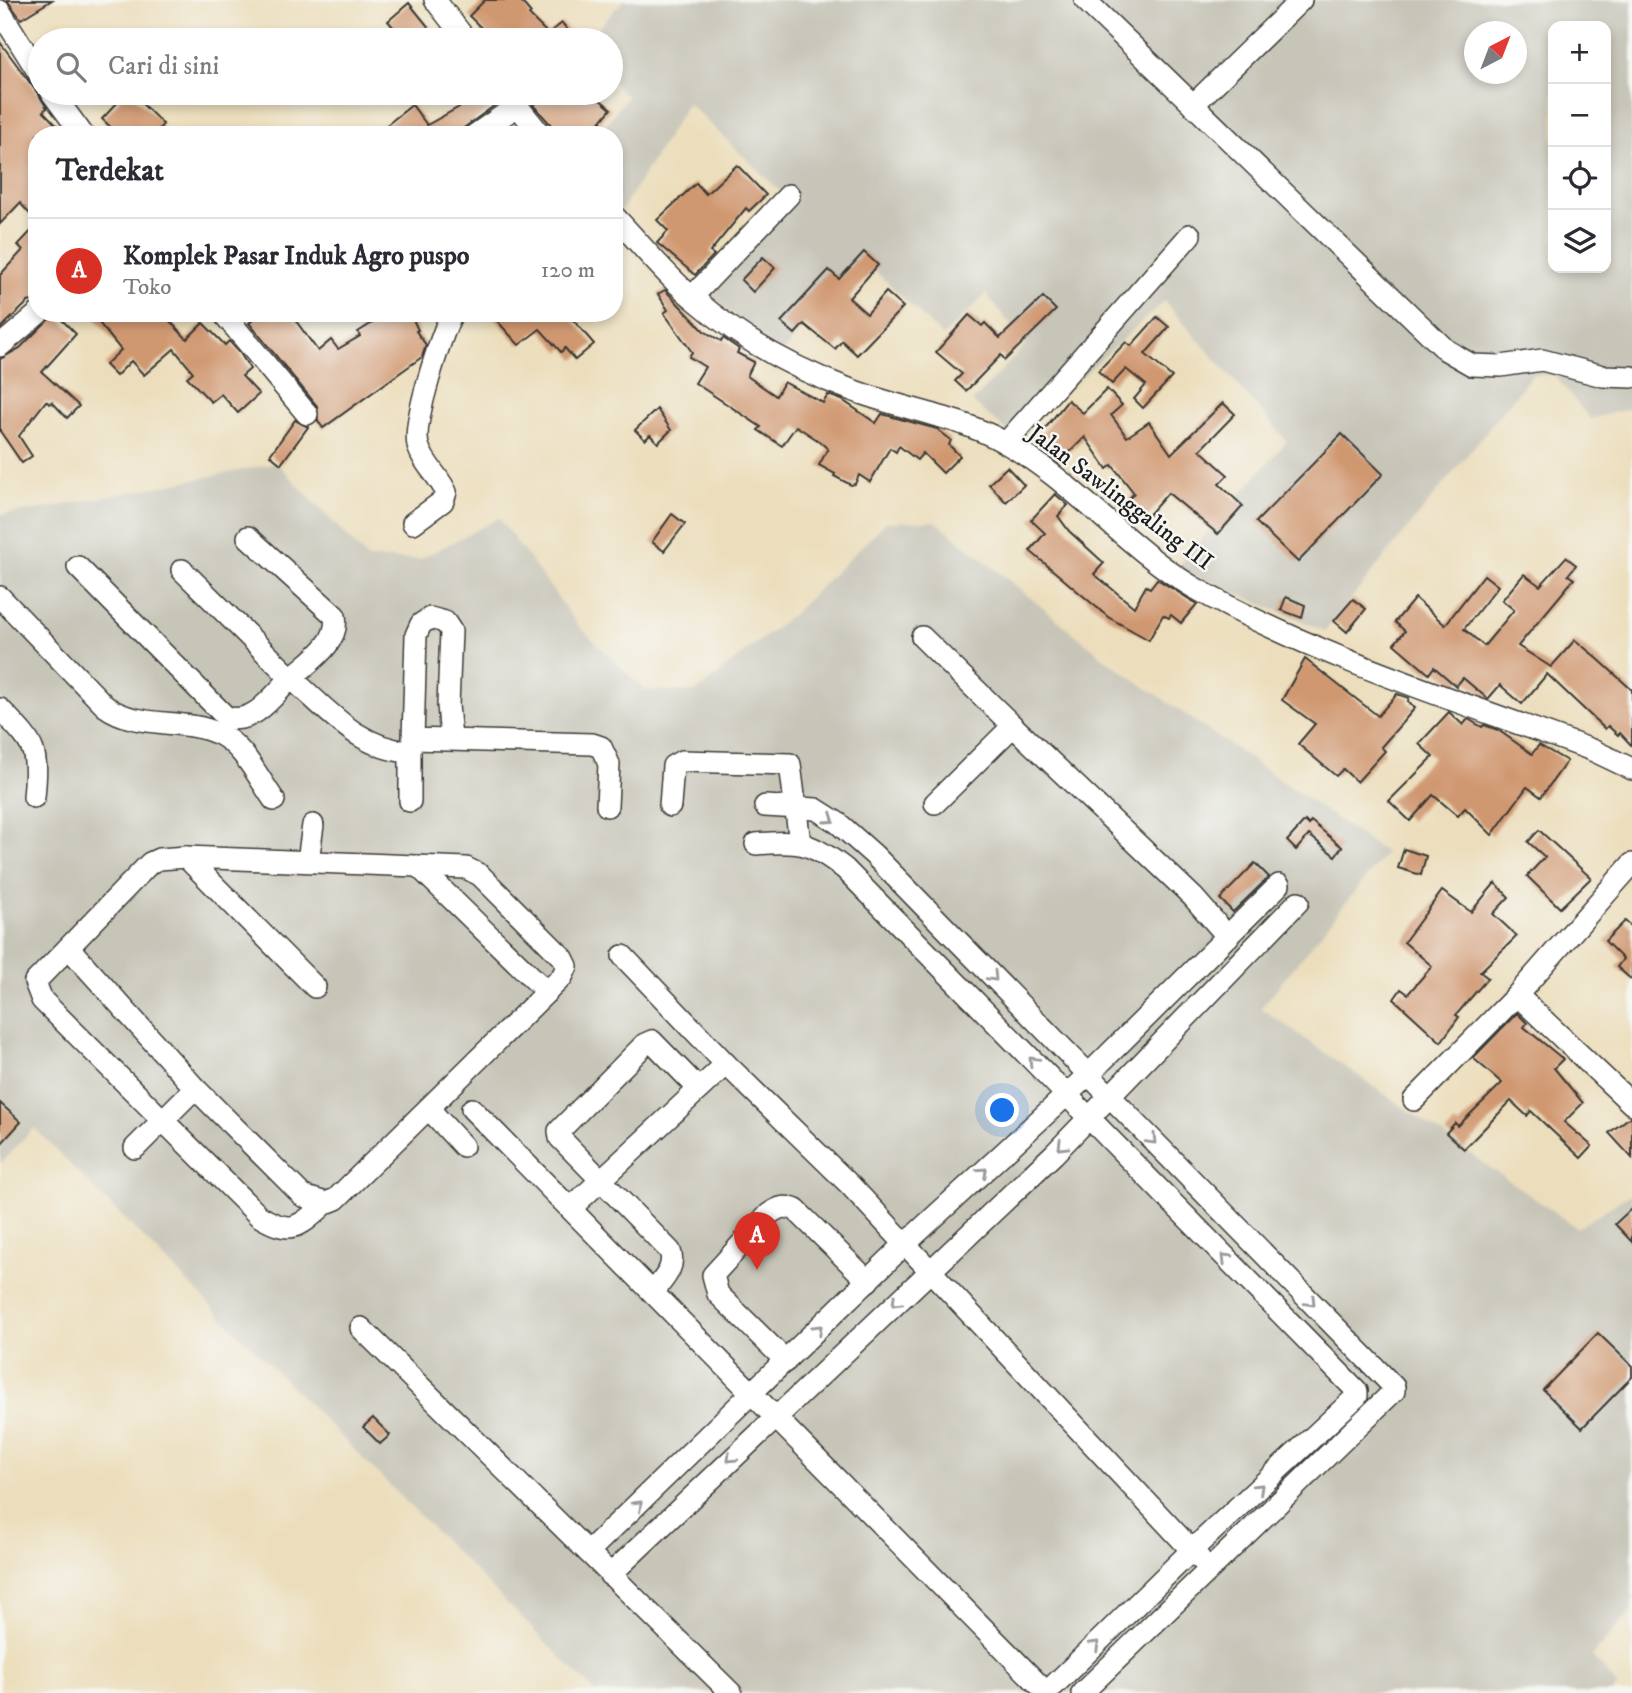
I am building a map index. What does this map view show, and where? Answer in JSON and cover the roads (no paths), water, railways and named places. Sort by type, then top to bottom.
[{"type":"street","points":[[435,0],[457,28]]},
{"type":"street","points":[[1085,0],[1446,351],[1472,365],[1502,366],[1542,360],[1603,376],[1632,377]]},
{"type":"street","points":[[1194,105],[1287,4]]},
{"type":"street","points":[[0,11],[28,56]]},
{"type":"street","points":[[61,105],[76,126]]},
{"type":"street","points":[[485,126],[507,105]]},
{"type":"street","points":[[516,105],[534,126]]},
{"type":"street","points":[[692,298],[789,195]]},
{"type":"street","name":"Jalan Sawlinggaling III","points":[[623,225],[692,298],[755,345],[796,367],[851,390],[931,411],[1006,443],[1191,585],[1242,613],[1329,650],[1592,750],[1632,769]]},
{"type":"street","points":[[1006,443],[1190,235]]},
{"type":"street","points":[[0,346],[28,322]]},
{"type":"street","points":[[230,322],[307,414]]},
{"type":"street","points":[[413,523],[443,501],[446,492],[418,447],[416,427],[448,322]]},
{"type":"street","points":[[78,567],[226,717],[237,721],[248,719],[329,643],[337,626],[335,616],[248,537]]},
{"type":"street","points":[[182,570],[291,678],[355,734],[386,751],[411,736],[450,728],[592,744],[601,747],[609,764],[607,806]]},
{"type":"street","points":[[0,597],[105,706],[120,716],[202,728],[221,734],[239,751],[274,800]]},
{"type":"street","points":[[410,801],[416,635],[421,624],[430,618],[445,622],[451,631],[450,728]]},
{"type":"street","points":[[922,637],[1193,897],[1228,937]]},
{"type":"street","points":[[0,709],[30,741],[38,760],[34,797]]},
{"type":"street","points":[[935,803],[1013,726]]},
{"type":"street","points":[[670,806],[670,777],[673,766],[682,761],[790,764],[800,843]]},
{"type":"street","points":[[765,806],[816,808],[838,823],[873,855],[1394,1387],[1082,1693]]},
{"type":"street","points":[[308,860],[313,825]]},
{"type":"street","points":[[472,1109],[1047,1693],[1192,1550],[1358,1393],[845,870],[821,850],[800,843],[756,844]]},
{"type":"street","points":[[186,858],[315,986]]},
{"type":"street","points":[[186,858],[458,866],[480,875],[563,958],[567,966],[562,977],[336,1199],[326,1203],[299,1227],[279,1228],[259,1216],[37,992],[35,982],[150,863],[159,859],[186,858]]},
{"type":"street","points":[[1414,1100],[1517,995],[1632,864]]},
{"type":"street","points":[[418,866],[547,992]]},
{"type":"street","points":[[588,1552],[904,1245],[1088,1074],[1279,885]]},
{"type":"street","points":[[610,1575],[1089,1119],[1298,902]]},
{"type":"street","points":[[69,948],[195,1088],[303,1196],[326,1203]]},
{"type":"street","points":[[623,956],[726,1064],[850,1185],[1210,1570]]},
{"type":"street","points":[[1517,995],[1632,1104]]},
{"type":"street","points":[[654,1291],[671,1268],[673,1259],[670,1251],[560,1138],[559,1131],[645,1044],[652,1041],[699,1089]]},
{"type":"street","points":[[571,1208],[726,1064]]},
{"type":"street","points":[[135,1148],[195,1088]]},
{"type":"street","points":[[429,1109],[463,1146]]},
{"type":"street","points":[[786,1361],[718,1294],[713,1275],[769,1214],[778,1207],[788,1206],[796,1210],[868,1281]]},
{"type":"street","points":[[361,1328],[731,1693]]},
{"type":"place","name":"Komplek Pasar Induk Agro puspo","points":[[757,1270]]}]
